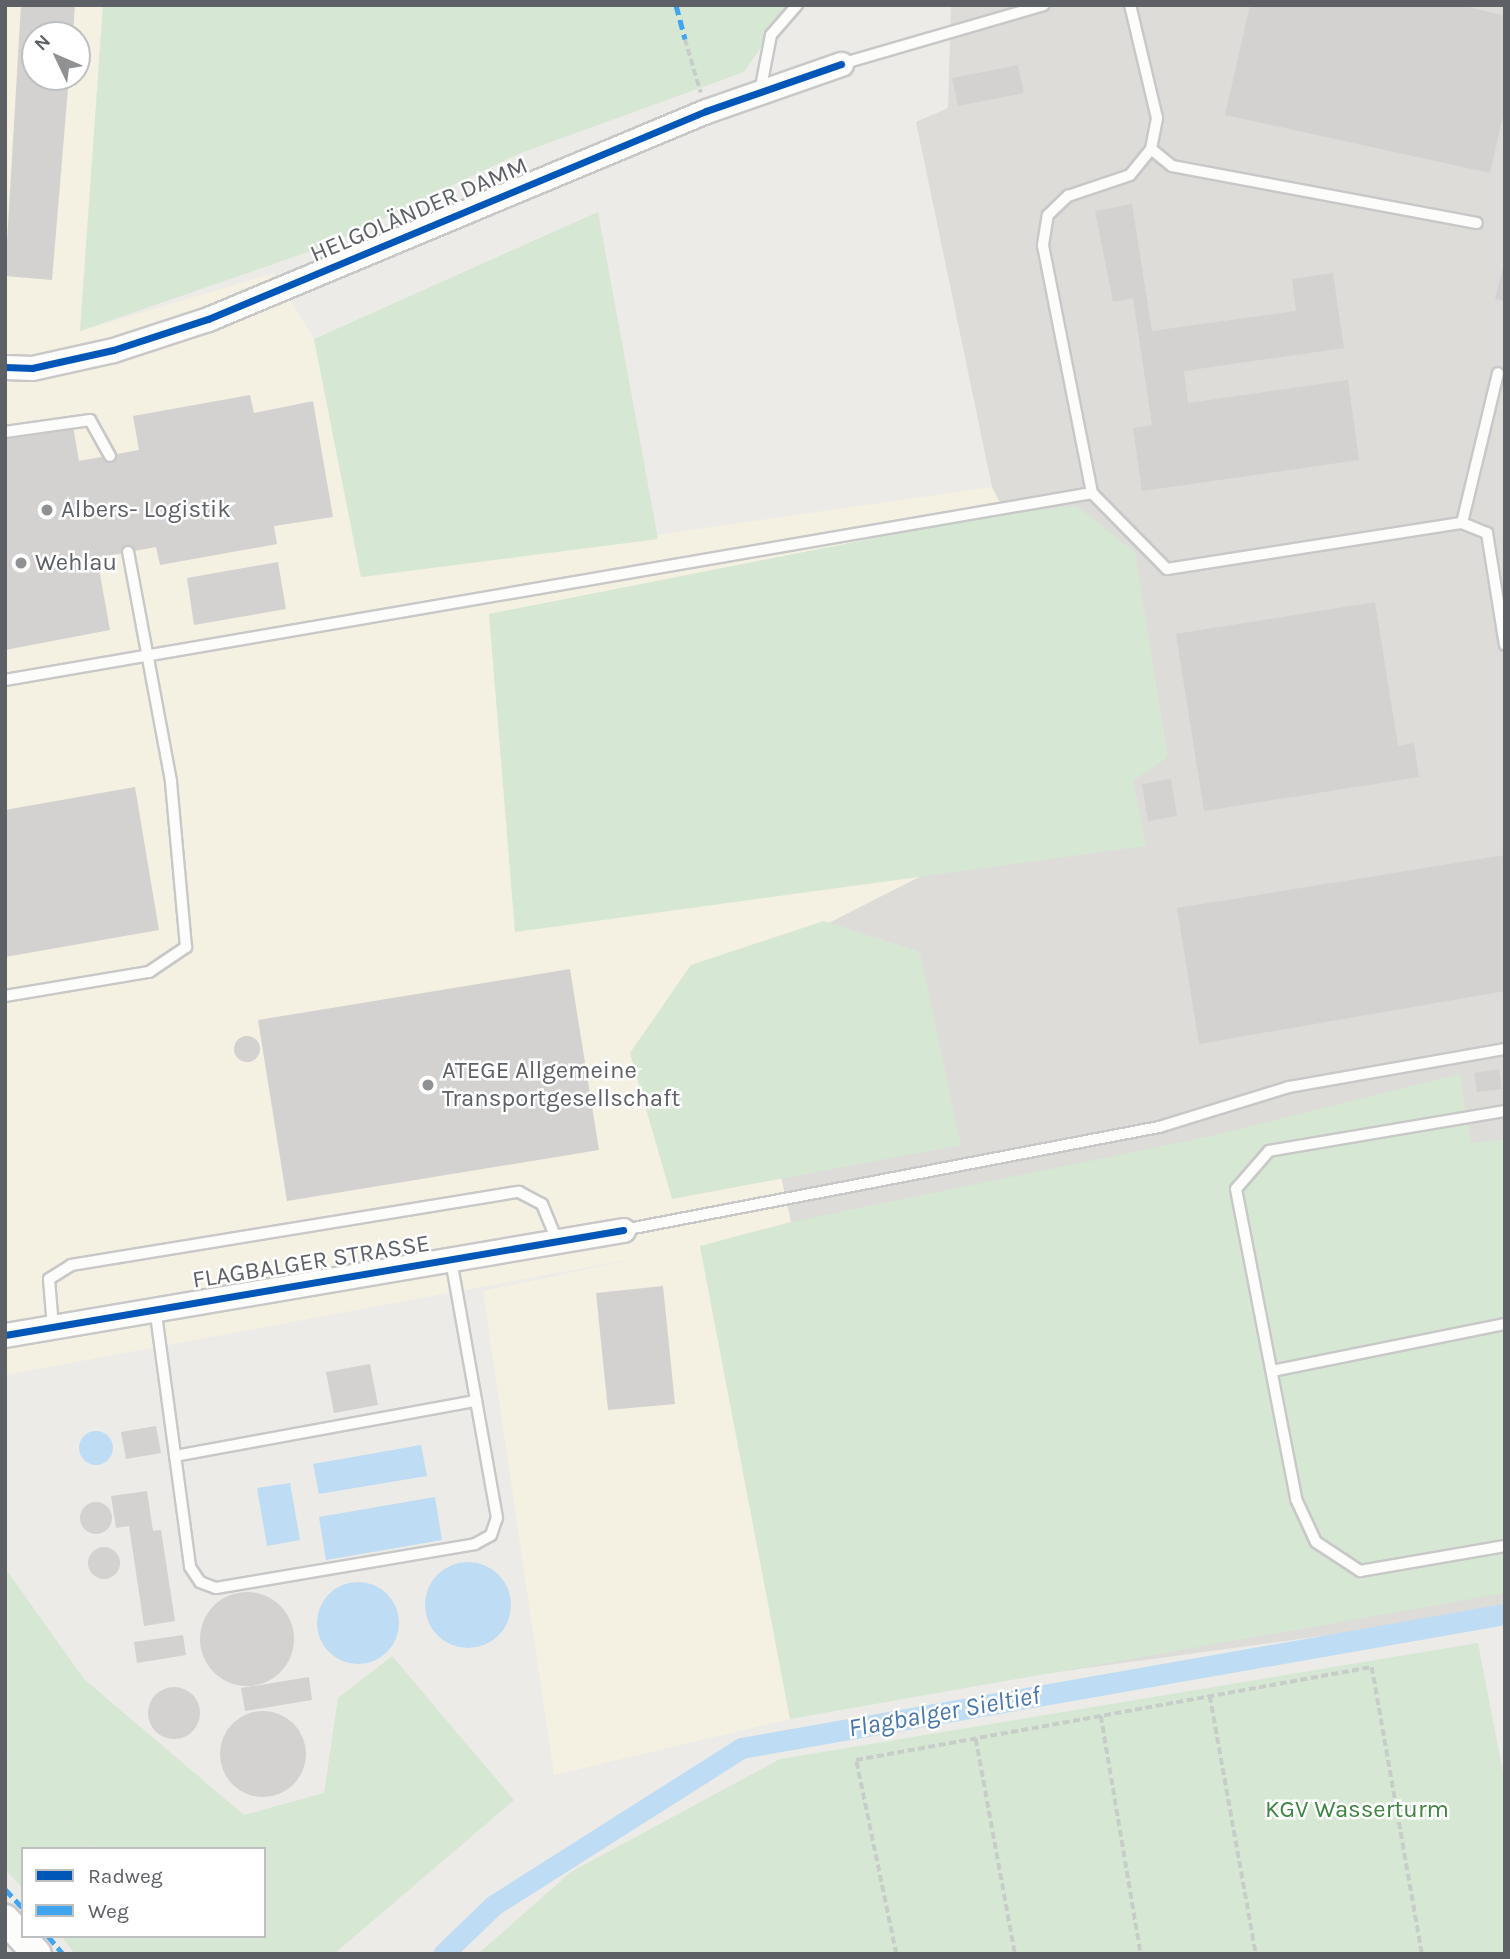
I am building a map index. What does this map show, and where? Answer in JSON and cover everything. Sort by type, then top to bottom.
[{"type":"street","name":"HELGOLÄNDER DAMM","points":[[5,367],[32,368],[113,350],[208,318],[706,111],[841,64]]},
{"type":"street","name":"FLAGBALGER STRASSE","points":[[5,1335],[155,1307],[558,1243],[623,1230]]},
{"type":"street","points":[[5,1919],[21,1936]]},
{"type":"street","points":[[22,1938],[37,1954]]},
{"type":"lane","points":[[760,92],[771,35],[797,5]]},
{"type":"lane","points":[[841,64],[1044,5]]},
{"type":"lane","points":[[1130,5],[1157,118],[1151,149],[1130,175],[1068,196],[1048,215],[1043,245],[1092,493],[1167,569],[1462,523],[1487,533],[1505,645]]},
{"type":"lane","points":[[1151,149],[1172,166],[1476,223]]},
{"type":"lane","points":[[1462,523],[1498,373]]},
{"type":"lane","points":[[5,432],[90,420],[110,456]]},
{"type":"lane","points":[[5,680],[150,652],[1092,493]]},
{"type":"lane","points":[[5,996],[149,972],[186,947],[150,652],[128,552]]},
{"type":"lane","points":[[623,1230],[1159,1127],[1289,1087],[1505,1049]]},
{"type":"lane","points":[[1505,1111],[1269,1151],[1236,1189],[1296,1499],[1316,1542],[1360,1571],[1505,1546]]},
{"type":"lane","points":[[53,1326],[48,1279],[71,1265],[519,1192],[542,1203],[558,1243]]},
{"type":"lane","points":[[155,1307],[190,1566],[200,1582],[216,1588],[475,1544],[491,1535],[497,1518],[451,1259]]},
{"type":"lane","points":[[1272,1371],[1505,1324]]},
{"type":"lane","points":[[175,1456],[477,1401]]},
{"type":"path","points":[[685,39],[706,111]]},
{"type":"path","points":[[896,1954],[856,1760],[1372,1667],[1422,1954]]},
{"type":"path","points":[[1210,1696],[1256,1954]]},
{"type":"path","points":[[1101,1716],[1141,1954]]},
{"type":"path","points":[[976,1739],[1015,1954]]},
{"type":"shaded area","points":[[5,5],[103,5],[80,331],[274,273],[314,339],[361,577],[992,487],[1138,767],[737,970],[791,1222],[700,1247],[790,1719],[554,1775],[483,1291],[644,1257],[5,1375]]},
{"type":"shaded area","points":[[951,5],[1505,5],[1505,1611],[872,1697],[791,1222],[736,970],[1138,766],[992,487],[916,122],[948,108]]},
{"type":"green space","points":[[103,5],[790,5],[744,72],[518,154],[328,245],[80,331]]},
{"type":"green space","points":[[598,212],[658,539],[361,577],[314,339]]},
{"type":"green space","points":[[1076,506],[1135,552],[1168,757],[1133,781],[1146,846],[515,932],[489,614],[997,514]]},
{"type":"green space","points":[[824,921],[920,952],[961,1145],[672,1199],[630,1053],[691,965]]},
{"type":"green space","points":[[1460,1074],[1471,1143],[1505,1139],[1505,1593],[790,1719],[700,1246],[791,1222],[1211,1136]]},
{"type":"green space","points":[[5,1568],[84,1679],[244,1815],[324,1793],[338,1698],[392,1656],[514,1800],[334,1954],[75,1954],[63,1938],[266,1938],[266,1847],[21,1847],[21,1887],[5,1869]]},
{"type":"green space","name":"KGV Wasserturm","points":[[1478,1643],[1505,1783],[1505,1954],[478,1954],[571,1872],[780,1759]]},
{"type":"water","points":[[96,1431],[108,1436],[113,1448],[108,1460],[96,1465],[84,1460],[79,1448],[84,1436]]},
{"type":"water","points":[[421,1445],[427,1476],[319,1494],[313,1464]]},
{"type":"water","points":[[290,1483],[300,1540],[267,1546],[257,1488]]},
{"type":"water","points":[[435,1497],[442,1540],[326,1560],[319,1517]]},
{"type":"water","points":[[468,1562],[484,1566],[498,1575],[507,1589],[511,1605],[507,1621],[498,1635],[484,1644],[468,1648],[452,1644],[438,1635],[429,1621],[425,1605],[429,1589],[438,1575],[452,1566]]},
{"type":"water","points":[[350,1582],[366,1582],[381,1589],[392,1600],[399,1615],[396,1639],[387,1652],[366,1664],[350,1664],[335,1657],[324,1646],[317,1631],[317,1615],[324,1600],[335,1589]]},
{"type":"building","points":[[21,5],[75,5],[74,21],[21,21],[21,91],[68,91],[52,280],[5,276]]},
{"type":"building","points":[[1250,5],[1461,5],[1505,16],[1505,107],[1490,173],[1225,115]]},
{"type":"building","points":[[1018,65],[1024,93],[958,106],[952,78]]},
{"type":"building","points":[[1132,204],[1152,331],[1296,311],[1292,279],[1333,273],[1344,348],[1184,371],[1188,403],[1348,380],[1359,460],[1142,491],[1133,428],[1152,425],[1133,298],[1113,302],[1095,211]]},
{"type":"building","points":[[1505,263],[1505,301],[1495,299]]},
{"type":"building","points":[[250,395],[254,413],[313,401],[333,517],[274,526],[277,544],[160,565],[156,547],[97,558],[110,630],[5,650],[5,438],[73,426],[79,461],[139,450],[133,416]]},
{"type":"building","points":[[278,562],[286,609],[194,625],[187,578]]},
{"type":"building","points":[[1375,602],[1398,746],[1414,743],[1419,777],[1204,811],[1176,634]]},
{"type":"building","points":[[1171,779],[1177,816],[1148,821],[1142,784]]},
{"type":"building","points":[[135,787],[159,930],[5,957],[5,810]]},
{"type":"building","points":[[1505,855],[1505,991],[1199,1044],[1177,908]]},
{"type":"building","name":"ATEGE Allgemeine Transportgesellschaft","points":[[570,969],[599,1150],[287,1201],[258,1020]]},
{"type":"building","points":[[247,1036],[256,1040],[260,1049],[256,1058],[247,1062],[238,1058],[234,1049],[238,1040]]},
{"type":"building","points":[[1499,1069],[1502,1089],[1477,1092],[1474,1073]]},
{"type":"building","points":[[663,1286],[675,1404],[608,1410],[596,1293]]},
{"type":"building","points":[[370,1364],[378,1405],[334,1413],[326,1372]]},
{"type":"building","points":[[156,1426],[161,1453],[126,1459],[121,1432]]},
{"type":"building","points":[[147,1491],[153,1531],[161,1530],[175,1621],[144,1626],[129,1526],[116,1528],[111,1496]]},
{"type":"building","points":[[96,1502],[108,1506],[112,1518],[108,1530],[96,1534],[84,1530],[80,1518],[84,1506]]},
{"type":"building","points":[[104,1547],[116,1551],[120,1563],[116,1575],[104,1579],[92,1575],[88,1563],[92,1551]]},
{"type":"building","points":[[247,1592],[265,1596],[280,1606],[290,1621],[294,1639],[290,1657],[280,1672],[265,1682],[247,1686],[229,1682],[214,1672],[204,1657],[200,1639],[204,1621],[214,1606],[229,1596]]},
{"type":"building","points":[[183,1635],[186,1655],[137,1663],[134,1642]]},
{"type":"building","points":[[309,1677],[312,1700],[245,1711],[241,1688]]},
{"type":"building","points":[[174,1687],[184,1689],[192,1695],[198,1703],[198,1723],[192,1731],[184,1737],[174,1739],[164,1737],[156,1731],[150,1723],[148,1713],[150,1703],[156,1695],[164,1689]]},
{"type":"building","points":[[263,1711],[287,1718],[299,1730],[306,1754],[299,1778],[287,1790],[263,1797],[239,1790],[227,1778],[220,1754],[227,1730],[239,1718]]},
{"type":"waterway","name":"Flagbalger Sieltief","points":[[443,1954],[494,1905],[741,1748],[1505,1614]]},
{"type":"railway","points":[[5,1758],[91,1847]]},
{"type":"railway","points":[[179,1938],[194,1954]]},
{"type":"marked path","points":[[676,5],[685,39]]},
{"type":"marked path","points":[[5,1889],[21,1906]]},
{"type":"marked path","points":[[50,1938],[63,1954]]},
{"type":"cycle path","points":[[5,367],[32,368],[113,350],[208,319],[706,111],[841,64]]},
{"type":"cycle path","points":[[5,1335],[623,1230]]},
{"type":"place","name":"Albers- Logistik","points":[[47,510]]},
{"type":"place","name":"Wehlau","points":[[21,563]]},
{"type":"place","name":"ATEGE Allgemeine Transportgesellschaft","points":[[428,1085]]}]
